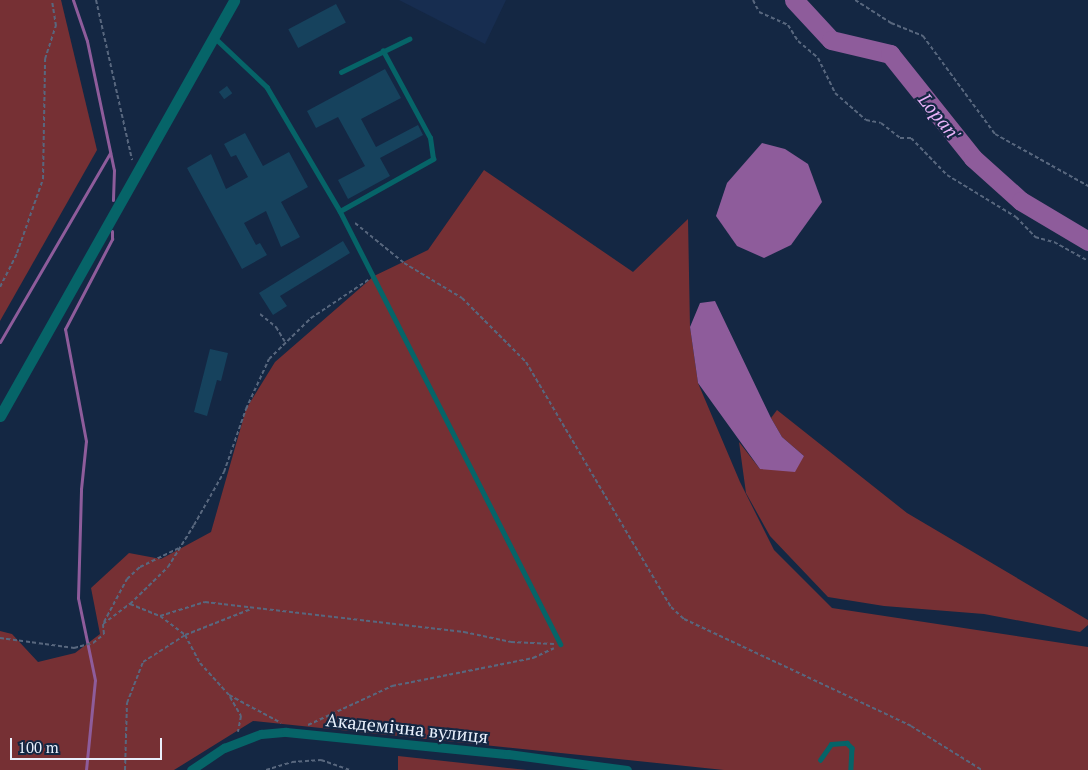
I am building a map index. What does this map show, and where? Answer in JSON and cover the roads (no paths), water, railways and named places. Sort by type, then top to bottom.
[{"type":"street","points":[[0,416],[135,172],[234,0]]},
{"type":"street","name":"Академічна вулиця","points":[[191,770],[236,744],[261,734],[286,732],[508,754],[627,770]]},
{"type":"lane","points":[[214,37],[267,86],[340,211],[561,644]]},
{"type":"lane","points":[[341,72],[409,39]]},
{"type":"lane","points":[[340,211],[433,159],[430,138],[383,51]]},
{"type":"lane","points":[[820,760],[831,744],[847,743],[852,748],[851,770]]},
{"type":"waterway","points":[[73,0],[87,41],[114,170],[113,200]]},
{"type":"waterway","name":"Lopan'","points":[[794,0],[831,40],[890,54],[973,158],[1021,201],[1088,241]]},
{"type":"waterway","points":[[0,342],[110,153]]},
{"type":"waterway","points":[[86,770],[95,680],[78,598],[81,489],[86,441],[65,329],[112,239],[112,231]]}]
